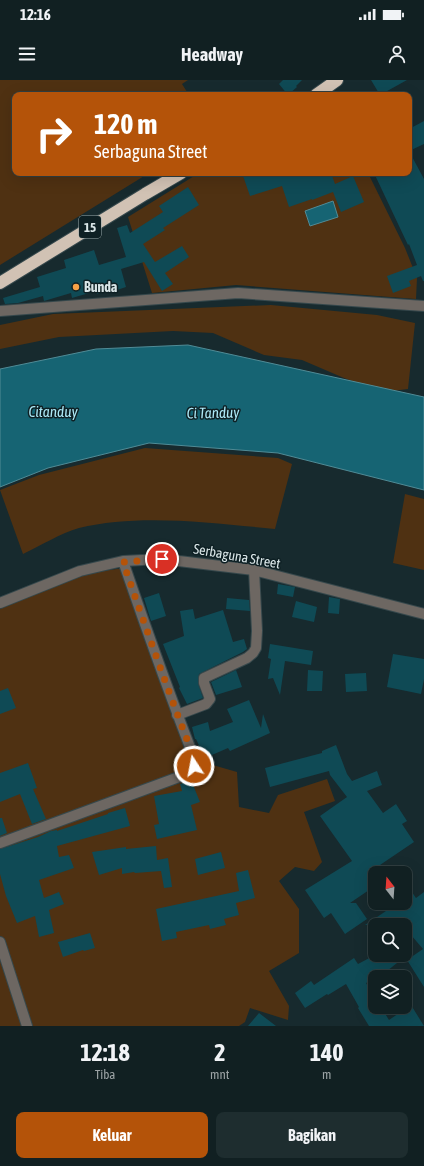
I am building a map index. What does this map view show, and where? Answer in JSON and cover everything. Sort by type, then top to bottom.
[{"type":"highway","points":[[320,92],[336,80]]},
{"type":"highway","name":"15","points":[[0,283],[176,176]]},
{"type":"street","points":[[0,311],[238,294],[424,306]]},
{"type":"street","name":"Serbaguna Street","points":[[0,603],[80,571],[123,562],[162,559],[254,570],[424,614]]},
{"type":"street","points":[[0,843],[187,774],[194,766],[195,760],[177,716],[123,562]]},
{"type":"street","points":[[177,716],[206,704],[210,699],[204,683],[204,678],[248,658],[256,648],[257,631],[254,570]]},
{"type":"street","points":[[0,942],[27,1026]]},
{"type":"shaded area","points":[[0,80],[188,80],[182,84],[187,92],[12,92],[12,176],[144,176],[0,265]]},
{"type":"shaded area","points":[[194,176],[369,176],[405,248],[417,278],[416,299],[236,285],[152,293],[128,217]]},
{"type":"shaded area","points":[[271,305],[377,315],[415,323],[408,389],[383,392],[344,378],[302,360],[264,355],[213,333],[173,331],[59,337],[0,349],[0,325],[53,314]]},
{"type":"shaded area","points":[[145,448],[278,458],[292,464],[275,529],[202,522],[151,520],[102,523],[72,530],[23,554],[0,490],[39,475]]},
{"type":"shaded area","points":[[405,494],[424,499],[424,570],[393,563]]},
{"type":"shaded area","points":[[124,568],[181,729],[185,757],[237,772],[239,807],[269,813],[278,795],[327,779],[335,801],[304,812],[322,862],[314,871],[295,867],[279,881],[299,909],[299,953],[269,971],[289,1006],[288,1020],[250,1008],[245,1022],[239,1026],[0,1026],[0,609],[81,574]]},
{"type":"water","points":[[333,201],[338,217],[310,226],[305,211]]},
{"type":"water","name":"Citanduy","points":[[188,345],[424,397],[424,490],[278,453],[149,443],[48,468],[0,487],[0,369],[96,349]]},
{"type":"building","points":[[283,80],[302,80],[291,92],[286,92],[279,84]]},
{"type":"building","points":[[371,80],[407,80],[385,92],[378,92]]},
{"type":"building","points":[[424,121],[424,144],[412,150],[412,127]]},
{"type":"building","points":[[412,157],[424,179],[424,281],[421,276],[409,281],[411,286],[393,293],[387,276],[417,265],[409,244],[408,245],[375,176],[412,176]]},
{"type":"building","points":[[243,176],[332,176],[335,184],[353,176],[364,202],[341,212],[333,192],[289,207],[282,186],[250,196]]},
{"type":"building","points":[[188,187],[199,205],[163,228],[165,230],[143,244],[155,262],[182,246],[189,257],[165,273],[173,284],[162,291],[144,262],[121,269],[126,287],[114,291],[114,288],[97,294],[96,291],[72,298],[71,293],[44,301],[43,296],[18,303],[5,304],[3,298],[40,287],[37,277],[66,268],[64,260],[94,250],[99,265],[126,257],[117,228],[127,225],[130,233],[163,212],[159,206]]},
{"type":"building","points":[[278,584],[295,587],[293,597],[277,594]]},
{"type":"building","points":[[159,593],[166,616],[151,621],[144,598]]},
{"type":"building","points":[[329,597],[340,599],[339,614],[328,613]]},
{"type":"building","points":[[227,598],[249,600],[250,611],[226,609]]},
{"type":"building","points":[[296,601],[317,607],[314,622],[292,617]]},
{"type":"building","points":[[193,609],[195,619],[223,610],[233,642],[244,639],[247,649],[199,674],[198,683],[203,698],[187,704],[179,688],[180,687],[163,644],[184,636],[180,611]]},
{"type":"building","points":[[270,644],[313,651],[311,665],[285,661],[280,695],[273,678],[268,679],[271,659],[268,658]]},
{"type":"building","points":[[393,654],[424,659],[424,679],[421,694],[387,687]]},
{"type":"building","points":[[236,670],[242,687],[216,695],[211,682]]},
{"type":"building","points":[[308,670],[323,671],[322,691],[307,691]]},
{"type":"building","points":[[366,673],[367,691],[346,692],[345,674]]},
{"type":"building","points":[[8,688],[16,708],[0,714],[0,691]]},
{"type":"building","points":[[249,700],[261,728],[263,714],[270,733],[230,751],[228,748],[205,758],[195,739],[192,727],[208,722],[210,731],[233,722],[227,709]]},
{"type":"building","points":[[336,745],[347,774],[352,781],[377,771],[382,785],[367,791],[383,813],[396,804],[407,821],[402,824],[414,842],[380,865],[381,866],[368,866],[368,891],[350,903],[356,903],[367,919],[345,934],[331,913],[324,918],[305,890],[352,861],[320,816],[347,797],[330,775],[329,771],[270,787],[265,768],[322,753],[322,751]]},
{"type":"building","points":[[28,763],[37,788],[33,789],[46,819],[32,824],[20,794],[0,802],[0,773]]},
{"type":"building","points":[[191,780],[200,802],[191,805],[197,830],[157,839],[154,825],[159,824],[154,796],[182,791],[180,784]]},
{"type":"building","points":[[125,808],[130,826],[57,846],[59,857],[69,855],[74,868],[39,880],[44,898],[59,892],[64,904],[49,910],[54,933],[39,937],[35,916],[17,923],[6,896],[0,874],[0,849],[38,837],[51,831],[57,831]]},
{"type":"building","points":[[0,818],[2,818],[7,833],[0,836]]},
{"type":"building","points":[[156,846],[157,860],[168,858],[172,887],[164,888],[161,871],[122,874],[122,868],[99,875],[92,852],[126,847],[126,849]]},
{"type":"building","points":[[221,852],[225,868],[198,875],[195,859]]},
{"type":"building","points":[[248,870],[255,898],[236,903],[239,915],[224,919],[226,925],[210,929],[209,925],[176,932],[177,938],[162,941],[156,909],[239,891],[236,873]]},
{"type":"building","points":[[412,892],[416,898],[424,892],[424,987],[408,962],[412,962],[412,957],[423,949],[412,936],[412,918],[376,918],[388,910],[412,910]]},
{"type":"building","points":[[90,933],[95,948],[83,950],[63,957],[58,942]]},
{"type":"building","points":[[354,958],[358,964],[368,959],[368,962],[398,962],[388,970],[368,970],[368,982],[366,983],[368,986],[368,1014],[385,1014],[389,1020],[398,1014],[412,1014],[412,1007],[424,1026],[369,1026],[346,984],[305,1008],[295,993],[311,981],[314,985]]},
{"type":"building","points":[[259,1013],[276,1026],[248,1026]]},
{"type":"place","name":"Bunda","points":[[76,287]]},
{"type":"route","points":[[162,559],[123,562],[177,716],[195,760],[194,766]]},
{"type":"water label","name":"Ci Tanduy","points":[[213,413]]}]
